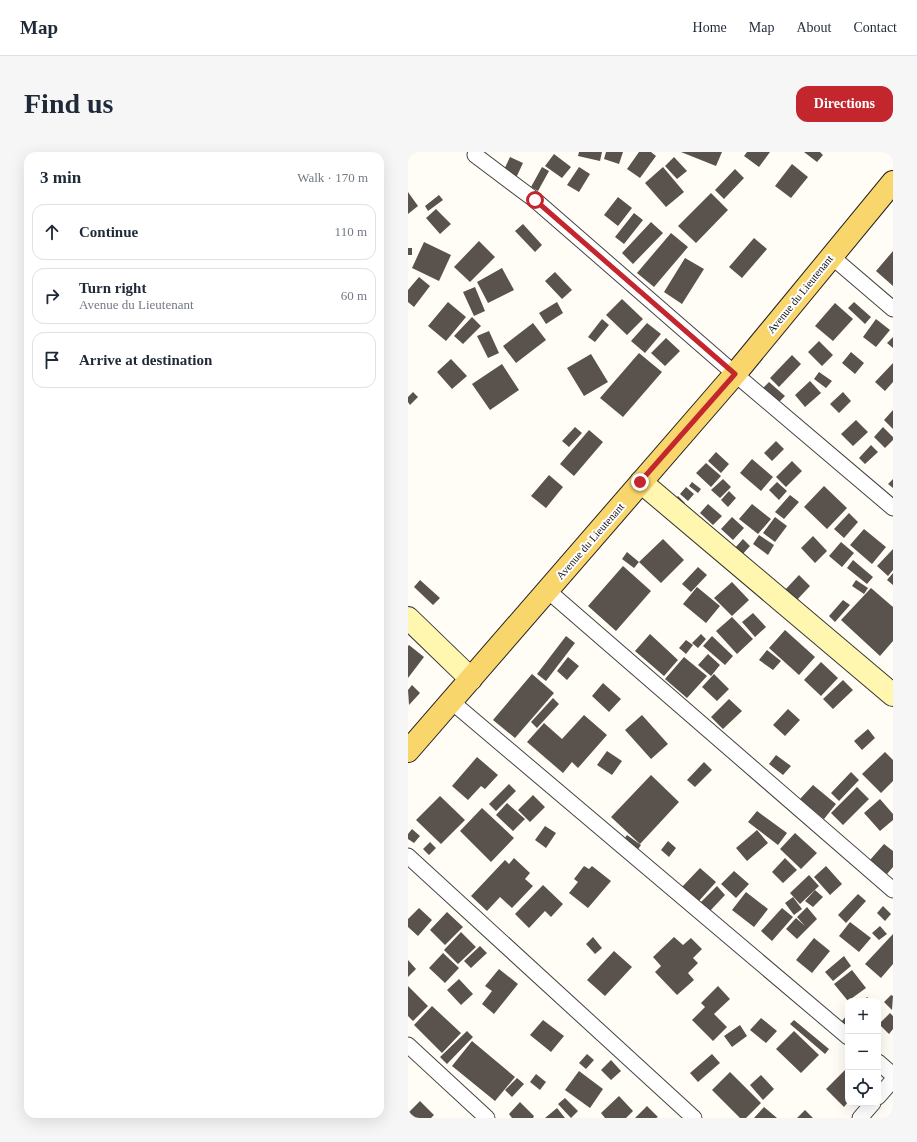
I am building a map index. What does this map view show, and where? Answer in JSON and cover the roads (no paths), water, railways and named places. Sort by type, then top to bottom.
[{"type":"main road","name":"Avenue du Lieutenant","points":[[408,751],[735,374],[893,182]]},
{"type":"street","points":[[474,155],[535,200],[735,374],[893,508]]},
{"type":"street","points":[[831,256],[893,309]]},
{"type":"street","points":[[640,482],[893,695]]},
{"type":"street","points":[[547,590],[893,890]]},
{"type":"street","points":[[408,618],[472,679]]},
{"type":"street","points":[[452,702],[845,1034]]},
{"type":"street","points":[[408,856],[694,1118]]},
{"type":"street","points":[[408,1045],[487,1118]]},
{"type":"street","points":[[881,1065],[893,1075]]},
{"type":"street","points":[[881,1094],[893,1080]]},
{"type":"street","points":[[860,1118],[870,1106]]}]
